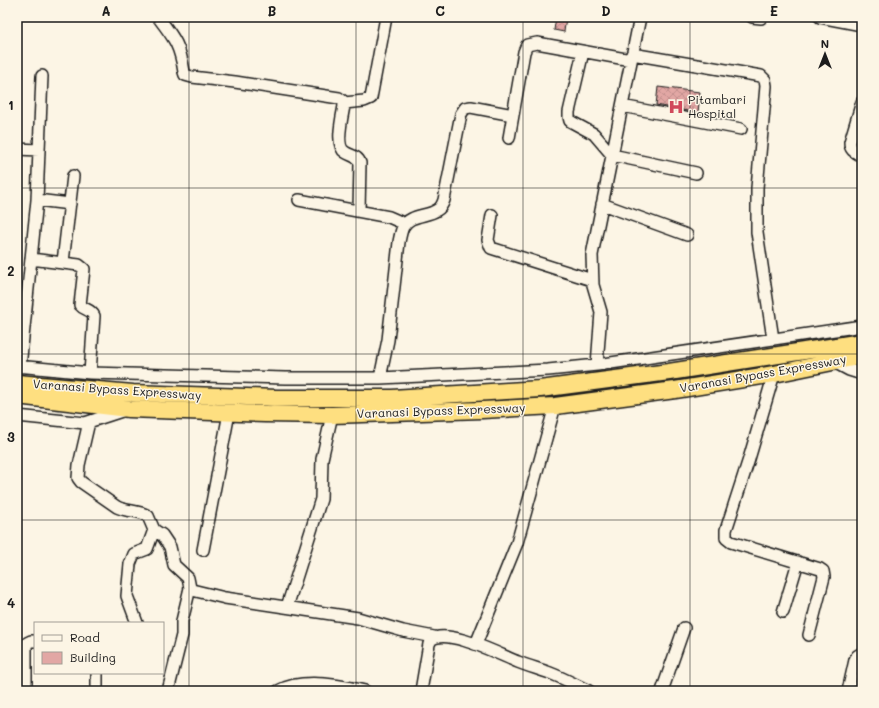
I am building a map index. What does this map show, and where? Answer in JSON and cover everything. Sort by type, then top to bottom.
[{"type":"highway","name":"Varanasi Bypass Expressway","points":[[17,383],[133,393],[277,398],[392,398],[548,388],[669,372],[862,342]]},
{"type":"highway","name":"Varanasi Bypass Expressway","points":[[17,396],[129,409],[332,415],[393,414],[555,406],[675,390],[774,374],[862,356]]},
{"type":"street","points":[[158,17],[175,40],[180,52],[185,75],[339,98],[344,103]]},
{"type":"street","points":[[344,103],[364,101],[371,98],[386,17]]},
{"type":"street","points":[[596,365],[601,312],[592,280],[592,255],[640,17]]},
{"type":"street","points":[[820,17],[862,25]]},
{"type":"street","points":[[509,138],[524,52],[527,45],[537,43],[583,52],[632,57],[761,76],[765,80],[766,86],[757,188],[757,232],[773,339]]},
{"type":"street","points":[[583,52],[569,117],[570,121],[594,134],[612,155],[696,173]]},
{"type":"street","points":[[42,76],[37,200],[18,367],[90,374],[285,378],[380,378],[548,370],[596,365],[862,326]]},
{"type":"street","points":[[862,102],[850,142],[852,151],[862,156]]},
{"type":"street","points":[[344,103],[340,145],[346,153],[358,158],[360,163],[359,211]]},
{"type":"street","points":[[622,106],[741,129]]},
{"type":"street","points":[[380,378],[388,340],[399,242],[402,228],[405,224],[418,216],[438,210],[442,205],[453,162],[461,114],[465,108],[471,107],[513,115]]},
{"type":"street","points":[[17,149],[39,150]]},
{"type":"street","points":[[63,262],[73,176]]},
{"type":"street","points":[[37,200],[70,204]]},
{"type":"street","points":[[299,200],[389,217],[405,224]]},
{"type":"street","points":[[602,204],[686,235]]},
{"type":"street","points":[[492,215],[488,240],[491,248],[592,280]]},
{"type":"street","points":[[31,259],[79,265],[84,269],[80,305],[82,308],[93,313],[94,316],[90,374]]},
{"type":"street","points":[[834,362],[849,370],[862,374]]},
{"type":"street","points":[[774,374],[726,530],[726,538],[730,542],[820,568],[824,574],[824,577],[809,635]]},
{"type":"street","points":[[476,644],[517,543],[555,406]]},
{"type":"street","points":[[17,416],[85,423],[129,409]]},
{"type":"street","points":[[203,550],[229,413]]},
{"type":"street","points":[[287,607],[321,499],[322,459],[332,415]]},
{"type":"street","points":[[89,422],[79,465],[78,478],[81,482],[117,507],[123,510],[140,512],[148,516],[154,530],[164,538],[170,547],[174,565],[188,578],[190,588],[182,621],[182,635],[168,691]]},
{"type":"street","points":[[137,622],[127,596],[130,564],[134,554],[147,549],[154,530]]},
{"type":"street","points":[[783,612],[798,562]]},
{"type":"street","points":[[190,588],[192,590],[225,598],[358,618],[403,631],[434,637],[445,637],[476,644],[516,662],[550,673],[582,690]]},
{"type":"street","points":[[662,691],[684,628]]},
{"type":"street","points":[[421,691],[429,644],[434,637]]},
{"type":"street","points":[[26,691],[26,647],[27,643],[34,641]]},
{"type":"street","points":[[848,691],[855,660],[857,656],[862,654]]},
{"type":"street","points":[[97,674],[97,691]]},
{"type":"street","points":[[278,691],[283,688],[315,684],[347,687],[365,691]]},
{"type":"building","points":[[556,17],[566,17],[564,32],[554,30]]},
{"type":"building","points":[[658,87],[700,92],[698,113],[656,105]]},
{"type":"place","name":"Pitambari Hospital","points":[[676,107]]}]
